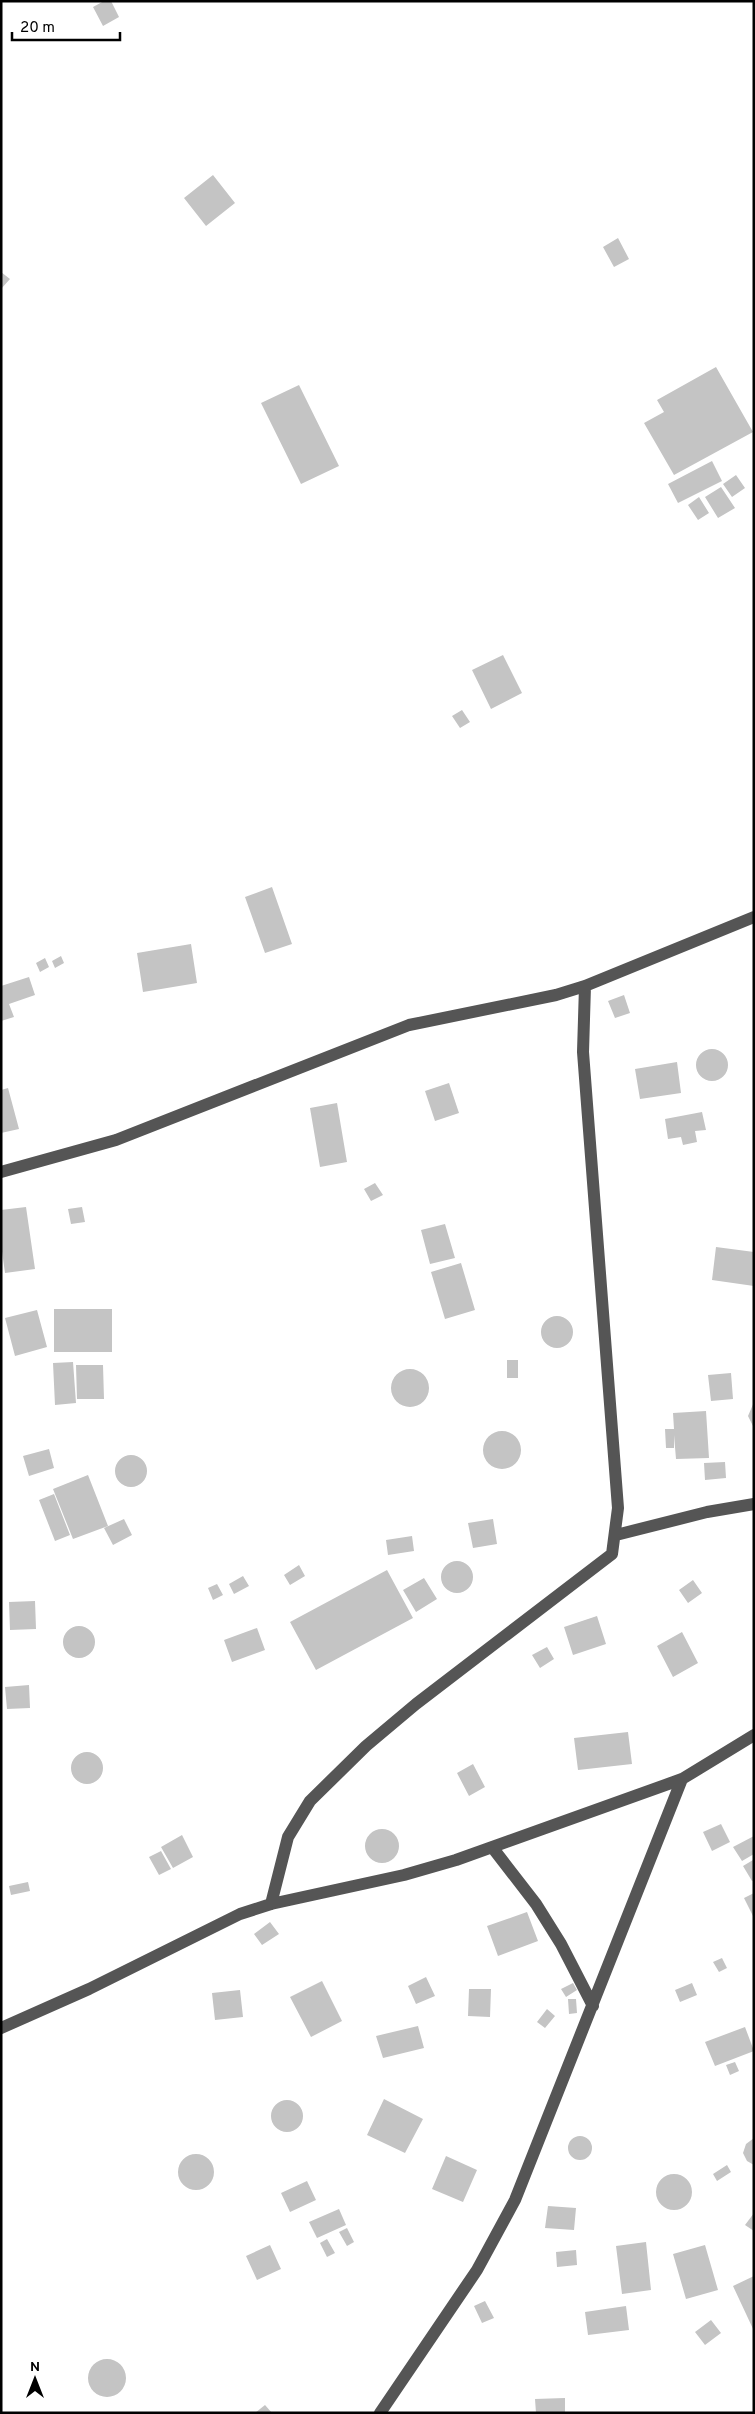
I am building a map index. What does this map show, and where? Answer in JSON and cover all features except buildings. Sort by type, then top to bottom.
[{"type":"street","points":[[1,1172],[116,1140],[409,1025],[556,995],[585,986],[754,917]]},
{"type":"street","points":[[271,1904],[288,1837],[310,1801],[366,1746],[416,1704],[612,1554],[616,1535],[618,1508],[583,1052],[585,986]]},
{"type":"street","points":[[616,1535],[707,1512],[754,1504]]},
{"type":"street","points":[[1,2028],[89,1988],[240,1914],[271,1904],[404,1875],[492,1847],[682,1779],[754,1735]]},
{"type":"street","points":[[380,2413],[476,2270],[515,2200],[682,1779]]},
{"type":"street","points":[[492,1847],[536,1904],[561,1944],[593,2006]]}]
